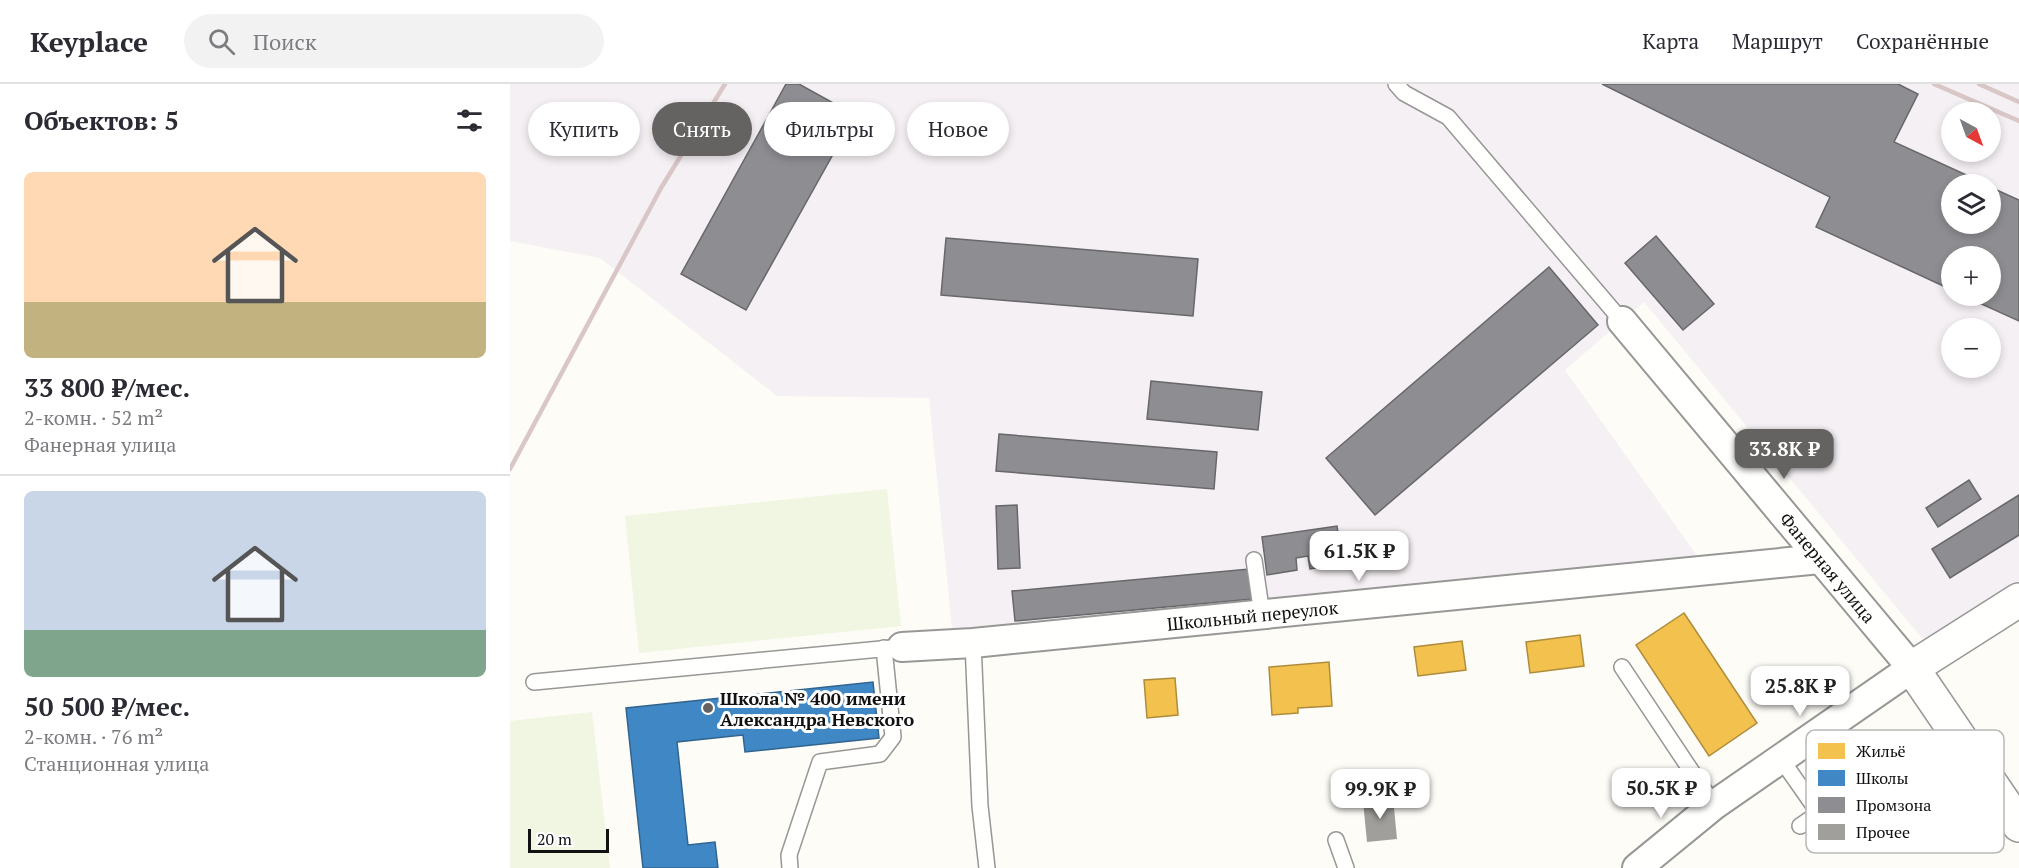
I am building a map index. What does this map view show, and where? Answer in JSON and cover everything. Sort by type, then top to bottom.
[{"type":"street","name":"Фанерная улица","points":[[1622,321],[1912,668],[1954,730]]},
{"type":"street","name":"Школьный переулок","points":[[893,648],[973,643],[1820,559]]},
{"type":"street","points":[[1823,730],[1912,668],[2019,600]]},
{"type":"street","points":[[1637,868],[1714,805],[1806,742]]},
{"type":"street","name":"Фанерная улица","points":[[2004,803],[2019,825]]},
{"type":"lane","points":[[1396,84],[1404,93],[1448,117],[1622,321]]},
{"type":"lane","points":[[1254,560],[1262,615]]},
{"type":"lane","points":[[973,643],[980,806],[987,868]]},
{"type":"lane","points":[[534,682],[893,648],[893,737],[880,754],[820,762],[789,855],[790,868]]},
{"type":"lane","points":[[1622,667],[1714,805]]},
{"type":"lane","points":[[1833,723],[1838,730]]},
{"type":"lane","points":[[1781,759],[1806,795]]},
{"type":"lane","points":[[1800,826],[1806,822]]},
{"type":"lane","points":[[1336,840],[1346,868]]},
{"type":"shaded area","points":[[510,84],[2019,84],[2019,583],[1926,643],[1644,302],[1565,370],[1700,560],[952,629],[929,398],[777,396],[600,258],[510,241]]},
{"type":"green space","points":[[887,489],[901,626],[639,653],[625,516]]},
{"type":"green space","points":[[592,712],[610,868],[510,868],[510,721]]},
{"type":"building: Жильё","points":[[1684,613],[1757,723],[1709,756],[1636,645]]},
{"type":"building: Жильё","points":[[1580,635],[1584,666],[1530,673],[1526,642]]},
{"type":"building: Жильё","points":[[1462,641],[1466,670],[1418,676],[1414,647]]},
{"type":"building: Жильё","points":[[1329,662],[1332,706],[1298,708],[1298,713],[1272,715],[1269,667]]},
{"type":"building: Жильё","points":[[1175,678],[1178,715],[1147,718],[1144,680]]},
{"type":"building: Школы","points":[[873,682],[879,738],[745,752],[743,735],[677,742],[688,845],[715,842],[718,868],[643,868],[626,708]]},
{"type":"building: Промзона","points":[[786,84],[799,84],[832,102],[776,102]]},
{"type":"building: Промзона","points":[[1602,84],[1898,84],[1918,94],[1894,142],[1964,174],[1941,174],[1941,234],[2001,234],[2001,192],[2019,200],[2019,321],[1986,306],[2001,306],[2001,246],[1941,246],[1941,285],[1816,227],[1830,197]]},
{"type":"building: Промзона","points":[[764,124],[764,156],[832,156],[746,310],[681,274],[746,156],[752,156],[752,146]]},
{"type":"building: Промзона","points":[[1656,236],[1714,304],[1683,330],[1625,263]]},
{"type":"building: Промзона","points":[[946,238],[1198,259],[1193,316],[941,295]]},
{"type":"building: Промзона","points":[[1549,267],[1598,325],[1375,515],[1326,458]]},
{"type":"building: Промзона","points":[[1151,381],[1262,392],[1258,430],[1147,419]]},
{"type":"building: Промзона","points":[[999,434],[1217,452],[1214,489],[996,471]]},
{"type":"building: Промзона","points":[[1969,480],[1981,499],[1938,527],[1926,508]]},
{"type":"building: Промзона","points":[[2019,495],[2019,535],[1950,578],[1932,549]]},
{"type":"building: Промзона","points":[[1017,505],[1020,568],[998,569],[996,506]]},
{"type":"building: Промзона","points":[[1337,526],[1343,564],[1310,569],[1308,556],[1296,558],[1297,570],[1267,575],[1262,537]]},
{"type":"building: Промзона","points":[[1249,569],[1252,599],[1015,621],[1012,591]]},
{"type":"building: Прочее","points":[[1393,798],[1397,839],[1367,842],[1363,801]]},
{"type":"railway","points":[[510,469],[661,188],[725,84]]},
{"type":"railway","points":[[1934,84],[2019,121]]},
{"type":"railway","points":[[1979,84],[2019,102]]},
{"type":"place","name":"Школа № 400 имени Александра Невского","points":[[708,708]]}]
